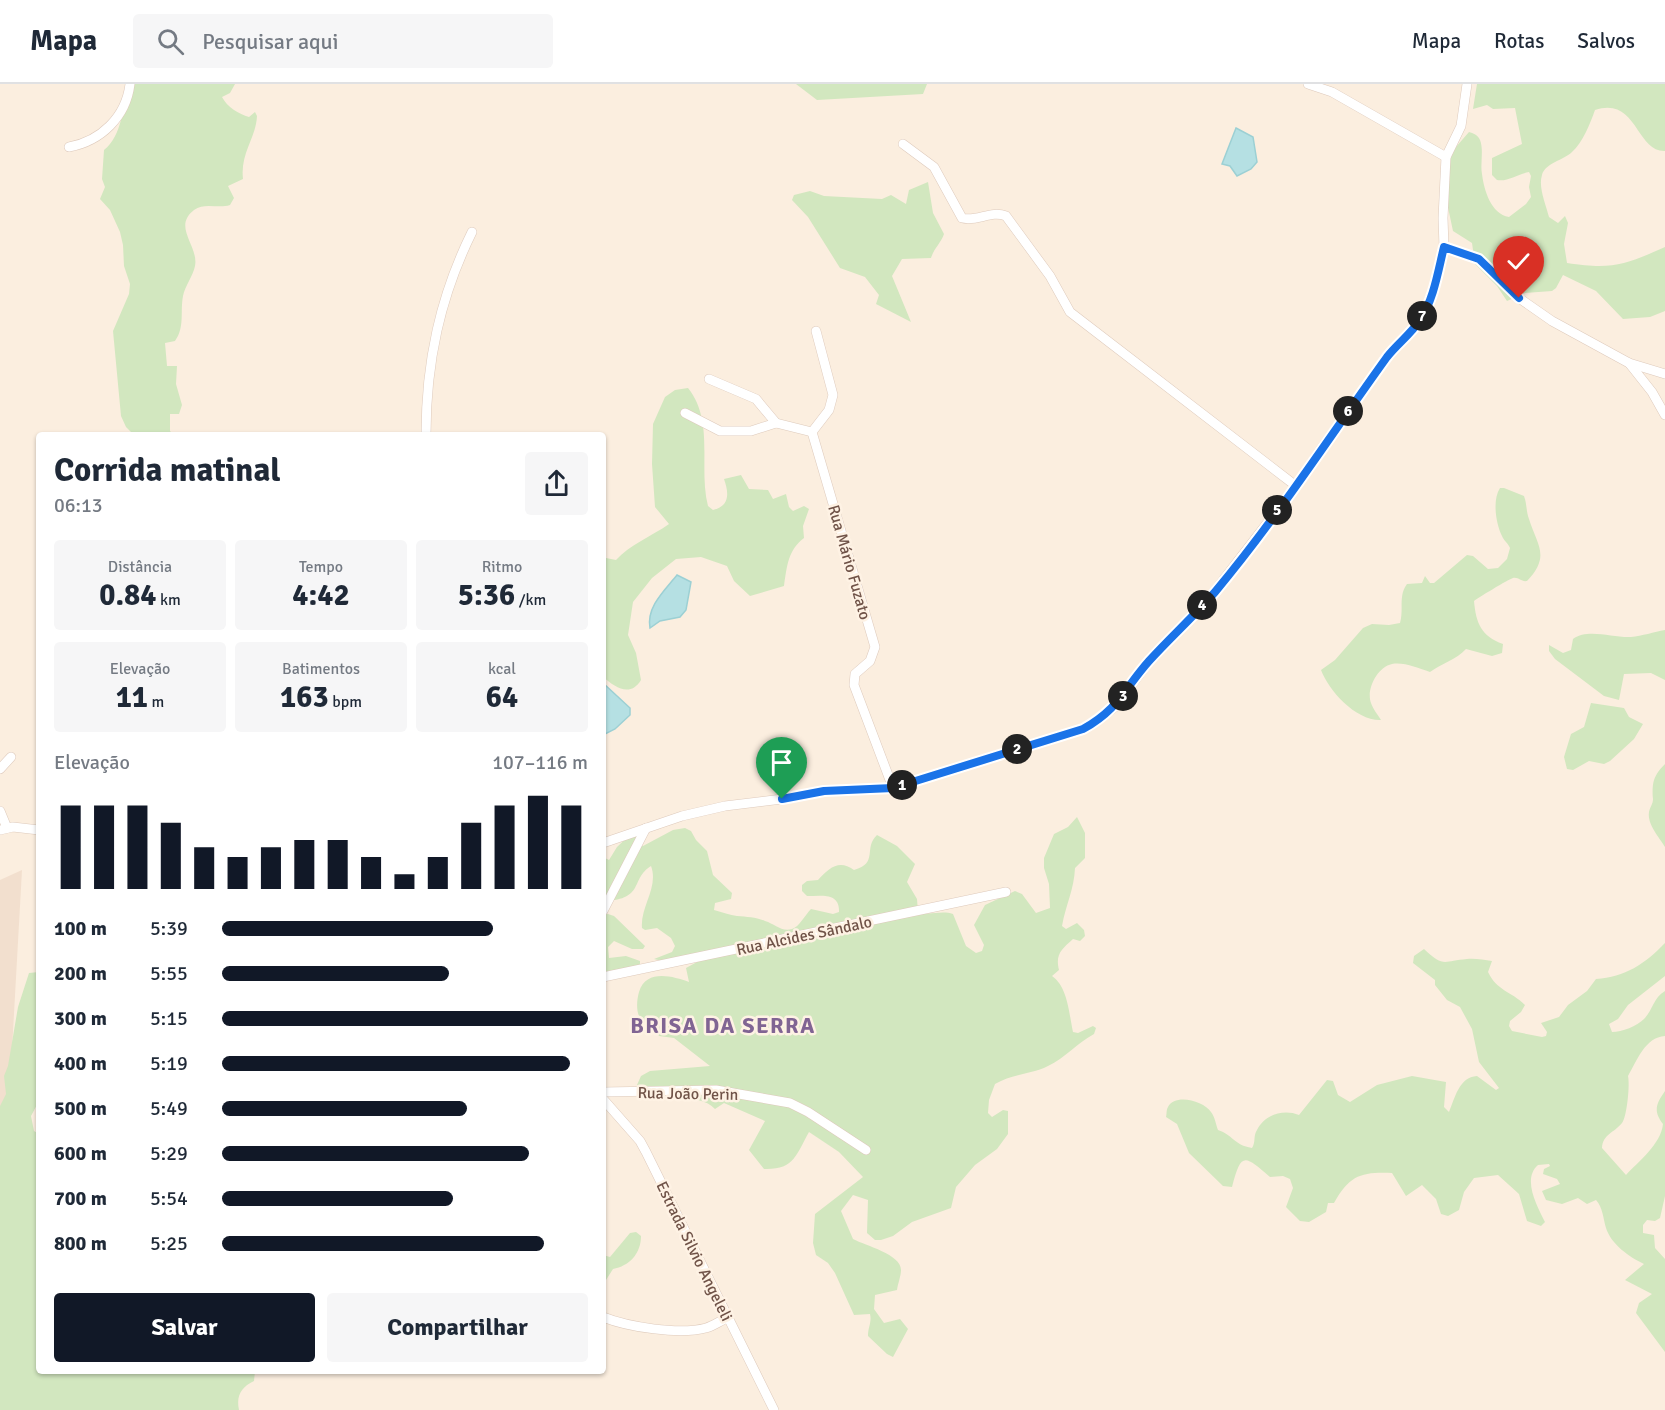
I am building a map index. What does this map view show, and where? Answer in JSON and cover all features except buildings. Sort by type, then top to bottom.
[{"type":"street","points":[[69,147],[85,144],[106,130],[120,115],[130,84]]},
{"type":"street","points":[[1308,84],[1332,93],[1446,157]]},
{"type":"street","points":[[606,842],[725,806],[824,791],[893,788],[1083,729],[1115,707],[1147,663],[1214,592],[1296,486],[1320,449],[1389,355],[1421,320],[1434,289],[1444,247],[1446,157],[1461,126],[1467,84]]},
{"type":"street","points":[[903,144],[934,167],[962,218],[972,219],[997,214],[1006,216],[1050,276],[1070,312],[1296,486]]},
{"type":"street","points":[[426,432],[428,376],[436,337],[449,282],[472,232]]},
{"type":"street","points":[[1444,247],[1479,259],[1530,307],[1552,321],[1629,363],[1665,374]]},
{"type":"street","points":[[685,413],[720,431],[751,431],[776,423],[812,432],[829,410],[833,394],[816,331]]},
{"type":"street","points":[[1629,363],[1652,392],[1665,415]]},
{"type":"street","points":[[709,379],[756,399],[776,423]]},
{"type":"street","name":"Rua Mário Fuzato","points":[[812,432],[874,647],[872,657],[855,674],[854,685],[893,788]]},
{"type":"street","points":[[0,769],[11,757]]},
{"type":"street","points":[[0,812],[3,829],[36,830]]},
{"type":"street","points":[[606,905],[646,828]]},
{"type":"street","name":"Rua Alcides Sândalo","points":[[606,976],[1006,892]]},
{"type":"street","name":"Rua João Perin","points":[[606,1092],[716,1090],[790,1103],[808,1112],[866,1150]]},
{"type":"street","name":"Estrada Silvio Angeleli","points":[[606,1102],[640,1141],[693,1243],[727,1318],[774,1410]]},
{"type":"street","points":[[606,1318],[633,1326],[683,1330],[706,1328],[727,1318]]},
{"type":"shaded area","points":[[22,870],[0,1265],[0,880]]},
{"type":"green space","points":[[127,84],[235,84],[230,93],[222,97],[224,101],[241,114],[249,117],[255,112],[257,116],[244,161],[243,179],[228,186],[234,198],[230,205],[198,208],[188,216],[185,223],[195,266],[183,296],[178,336],[175,341],[165,343],[167,366],[177,366],[176,384],[182,405],[179,414],[170,414],[171,432],[131,432],[121,416],[113,331],[129,294],[130,284],[124,266],[120,232],[110,210],[100,199],[105,187],[102,179],[104,150],[115,137],[123,110]]},
{"type":"green space","points":[[796,84],[927,84],[923,94],[817,100]]},
{"type":"green space","points":[[1477,84],[1665,84],[1665,151],[1655,149],[1648,143],[1628,117],[1620,111],[1609,108],[1595,110],[1580,143],[1569,155],[1547,167],[1542,175],[1541,185],[1549,217],[1558,223],[1565,216],[1568,223],[1564,244],[1567,263],[1607,266],[1628,262],[1665,247],[1665,311],[1650,317],[1623,319],[1596,291],[1563,275],[1552,291],[1525,293],[1507,301],[1497,286],[1475,264],[1472,243],[1453,231],[1446,198],[1449,155],[1469,132],[1474,134],[1479,138],[1481,144],[1485,187],[1497,211],[1509,217],[1526,204],[1531,197],[1529,172],[1501,180],[1497,180],[1492,175],[1492,158],[1522,144],[1515,108],[1493,109],[1487,105],[1473,109]]},
{"type":"green space","points":[[928,182],[933,213],[944,234],[931,258],[902,259],[892,276],[911,322],[876,304],[879,295],[865,277],[840,268],[808,217],[792,200],[794,195],[810,191],[824,196],[882,199],[891,195],[906,204],[909,190]]},
{"type":"green space","points":[[688,388],[701,415],[704,430],[705,491],[708,506],[713,510],[723,505],[727,498],[724,479],[741,475],[749,489],[768,490],[773,499],[786,494],[789,507],[793,511],[804,506],[809,509],[803,526],[804,538],[791,553],[784,586],[750,596],[734,581],[727,566],[701,557],[676,559],[652,578],[633,602],[628,635],[636,653],[641,680],[632,689],[627,690],[606,679],[606,558],[616,560],[634,545],[669,524],[655,507],[652,464],[653,424],[665,397],[675,390]]},
{"type":"green space","points":[[1500,488],[1524,496],[1528,516],[1540,550],[1539,564],[1527,581],[1513,578],[1474,601],[1476,616],[1481,628],[1489,637],[1503,644],[1502,653],[1492,656],[1466,649],[1430,672],[1401,664],[1387,666],[1377,674],[1370,692],[1371,703],[1381,720],[1362,716],[1337,695],[1321,670],[1335,660],[1363,628],[1372,624],[1400,623],[1402,598],[1407,584],[1422,583],[1425,576],[1430,583],[1434,583],[1467,555],[1473,556],[1488,569],[1498,568],[1507,559],[1510,548],[1500,531],[1496,512],[1496,499]]},
{"type":"green space","points":[[1665,630],[1665,680],[1651,673],[1624,674],[1619,700],[1604,696],[1555,659],[1549,651],[1549,645],[1563,653],[1571,650],[1573,639],[1586,634],[1631,637]]},
{"type":"green space","points":[[1591,703],[1624,708],[1629,717],[1643,724],[1634,739],[1610,761],[1604,764],[1589,761],[1573,770],[1567,769],[1564,757],[1571,734],[1584,727]]},
{"type":"green space","points":[[1665,764],[1665,847],[1654,830],[1649,812],[1653,801],[1654,780]]},
{"type":"green space","points":[[1077,817],[1085,833],[1085,858],[1075,868],[1062,926],[1066,929],[1077,923],[1084,930],[1085,936],[1080,941],[1073,939],[1063,949],[1058,960],[1059,970],[1052,976],[1065,994],[1073,1032],[1078,1033],[1093,1026],[1096,1028],[1094,1034],[1048,1066],[995,1084],[989,1100],[988,1113],[992,1117],[1003,1110],[1008,1111],[1008,1134],[997,1149],[975,1165],[956,1187],[951,1208],[912,1222],[893,1236],[881,1240],[875,1240],[867,1233],[868,1200],[853,1195],[841,1211],[853,1239],[882,1251],[899,1264],[901,1272],[897,1290],[875,1295],[874,1309],[884,1323],[900,1319],[908,1329],[893,1357],[868,1336],[870,1314],[854,1315],[835,1273],[828,1263],[816,1255],[813,1243],[815,1214],[863,1177],[839,1152],[809,1132],[797,1154],[788,1164],[774,1169],[764,1169],[749,1150],[765,1121],[724,1103],[715,1109],[699,1100],[656,1094],[637,1085],[641,1076],[650,1071],[710,1066],[674,1038],[659,1036],[655,1030],[643,1022],[637,1007],[639,992],[647,980],[653,977],[668,976],[689,982],[686,968],[708,956],[663,961],[654,959],[672,952],[675,946],[671,938],[657,928],[645,930],[642,928],[642,920],[653,882],[651,866],[626,897],[606,901],[606,858],[609,860],[617,847],[636,829],[640,845],[643,846],[673,830],[685,828],[691,831],[707,851],[713,875],[732,893],[731,899],[715,903],[714,910],[734,916],[758,919],[788,930],[797,926],[811,909],[833,914],[839,912],[833,898],[807,896],[802,891],[802,885],[807,881],[818,880],[834,866],[844,865],[854,870],[862,867],[869,859],[871,845],[877,835],[897,846],[915,864],[907,882],[917,899],[918,912],[953,914],[966,946],[976,953],[982,951],[984,945],[974,925],[985,905],[1015,891],[1022,894],[1036,913],[1050,908],[1049,884],[1044,868],[1044,858],[1054,834],[1068,827]]},
{"type":"green space","points":[[606,914],[614,916],[645,946],[643,949],[632,949],[614,941],[608,947],[609,958],[626,956],[640,961],[640,966],[606,977]]},
{"type":"green space","points":[[1665,943],[1665,976],[1628,1005],[1618,1019],[1609,1024],[1612,1032],[1625,1030],[1637,1024],[1647,1016],[1658,997],[1665,991],[1665,1036],[1652,1041],[1638,1057],[1628,1076],[1628,1100],[1624,1120],[1607,1137],[1602,1148],[1626,1175],[1649,1152],[1658,1138],[1663,1124],[1657,1108],[1665,1091],[1665,1196],[1660,1218],[1655,1221],[1647,1220],[1643,1225],[1643,1233],[1654,1235],[1655,1248],[1665,1259],[1665,1352],[1636,1313],[1639,1303],[1652,1294],[1625,1280],[1644,1264],[1616,1245],[1608,1234],[1603,1213],[1596,1200],[1587,1204],[1578,1198],[1562,1204],[1546,1200],[1542,1191],[1560,1184],[1557,1179],[1543,1174],[1544,1169],[1550,1166],[1549,1164],[1538,1165],[1531,1178],[1532,1193],[1545,1222],[1541,1226],[1527,1221],[1519,1194],[1498,1175],[1474,1178],[1464,1192],[1459,1210],[1448,1216],[1441,1214],[1436,1199],[1422,1185],[1406,1196],[1392,1173],[1372,1173],[1357,1177],[1345,1186],[1334,1203],[1328,1203],[1326,1212],[1309,1222],[1300,1221],[1286,1207],[1293,1188],[1290,1179],[1283,1176],[1270,1177],[1245,1160],[1238,1167],[1232,1187],[1223,1186],[1189,1153],[1177,1124],[1166,1117],[1167,1108],[1177,1100],[1196,1102],[1211,1112],[1218,1130],[1241,1145],[1252,1148],[1256,1132],[1265,1120],[1281,1113],[1299,1115],[1327,1080],[1333,1081],[1338,1095],[1350,1102],[1377,1085],[1412,1076],[1446,1082],[1444,1107],[1449,1112],[1458,1089],[1471,1077],[1477,1076],[1496,1090],[1499,1088],[1479,1062],[1472,1029],[1460,1007],[1447,1000],[1435,985],[1435,980],[1413,963],[1414,956],[1424,949],[1436,959],[1444,962],[1470,959],[1492,961],[1488,972],[1492,978],[1500,987],[1525,1005],[1521,1012],[1510,1021],[1509,1026],[1512,1031],[1542,1037],[1546,1036],[1547,1032],[1541,1023],[1559,1017],[1568,1005],[1587,991],[1596,979],[1606,978],[1634,968]]},
{"type":"green space","points":[[36,972],[36,1107],[31,1116],[36,1132],[36,1374],[255,1374],[254,1381],[240,1392],[239,1410],[0,1410],[0,1106],[6,1094],[4,1076],[8,1066],[18,1007],[29,973]]},
{"type":"green space","points":[[636,1232],[641,1236],[636,1254],[629,1262],[613,1269],[606,1280],[606,1256],[610,1257],[630,1233]]},
{"type":"water","points":[[1236,128],[1253,137],[1257,162],[1251,169],[1237,176],[1230,166],[1222,164]]},
{"type":"water","points":[[677,575],[691,582],[686,610],[680,617],[660,621],[650,628],[654,606]]},
{"type":"water","points":[[606,686],[630,708],[630,715],[615,729],[606,734]]},
{"type":"district","name":"BRISA DA SERRA","points":[[723,1025]]},
{"type":"route","points":[[782,799],[824,791],[893,788],[1083,729],[1099,720],[1115,707],[1147,663],[1214,592],[1296,486],[1320,449],[1389,355],[1421,320],[1434,289],[1444,247],[1479,259],[1519,298]]}]
